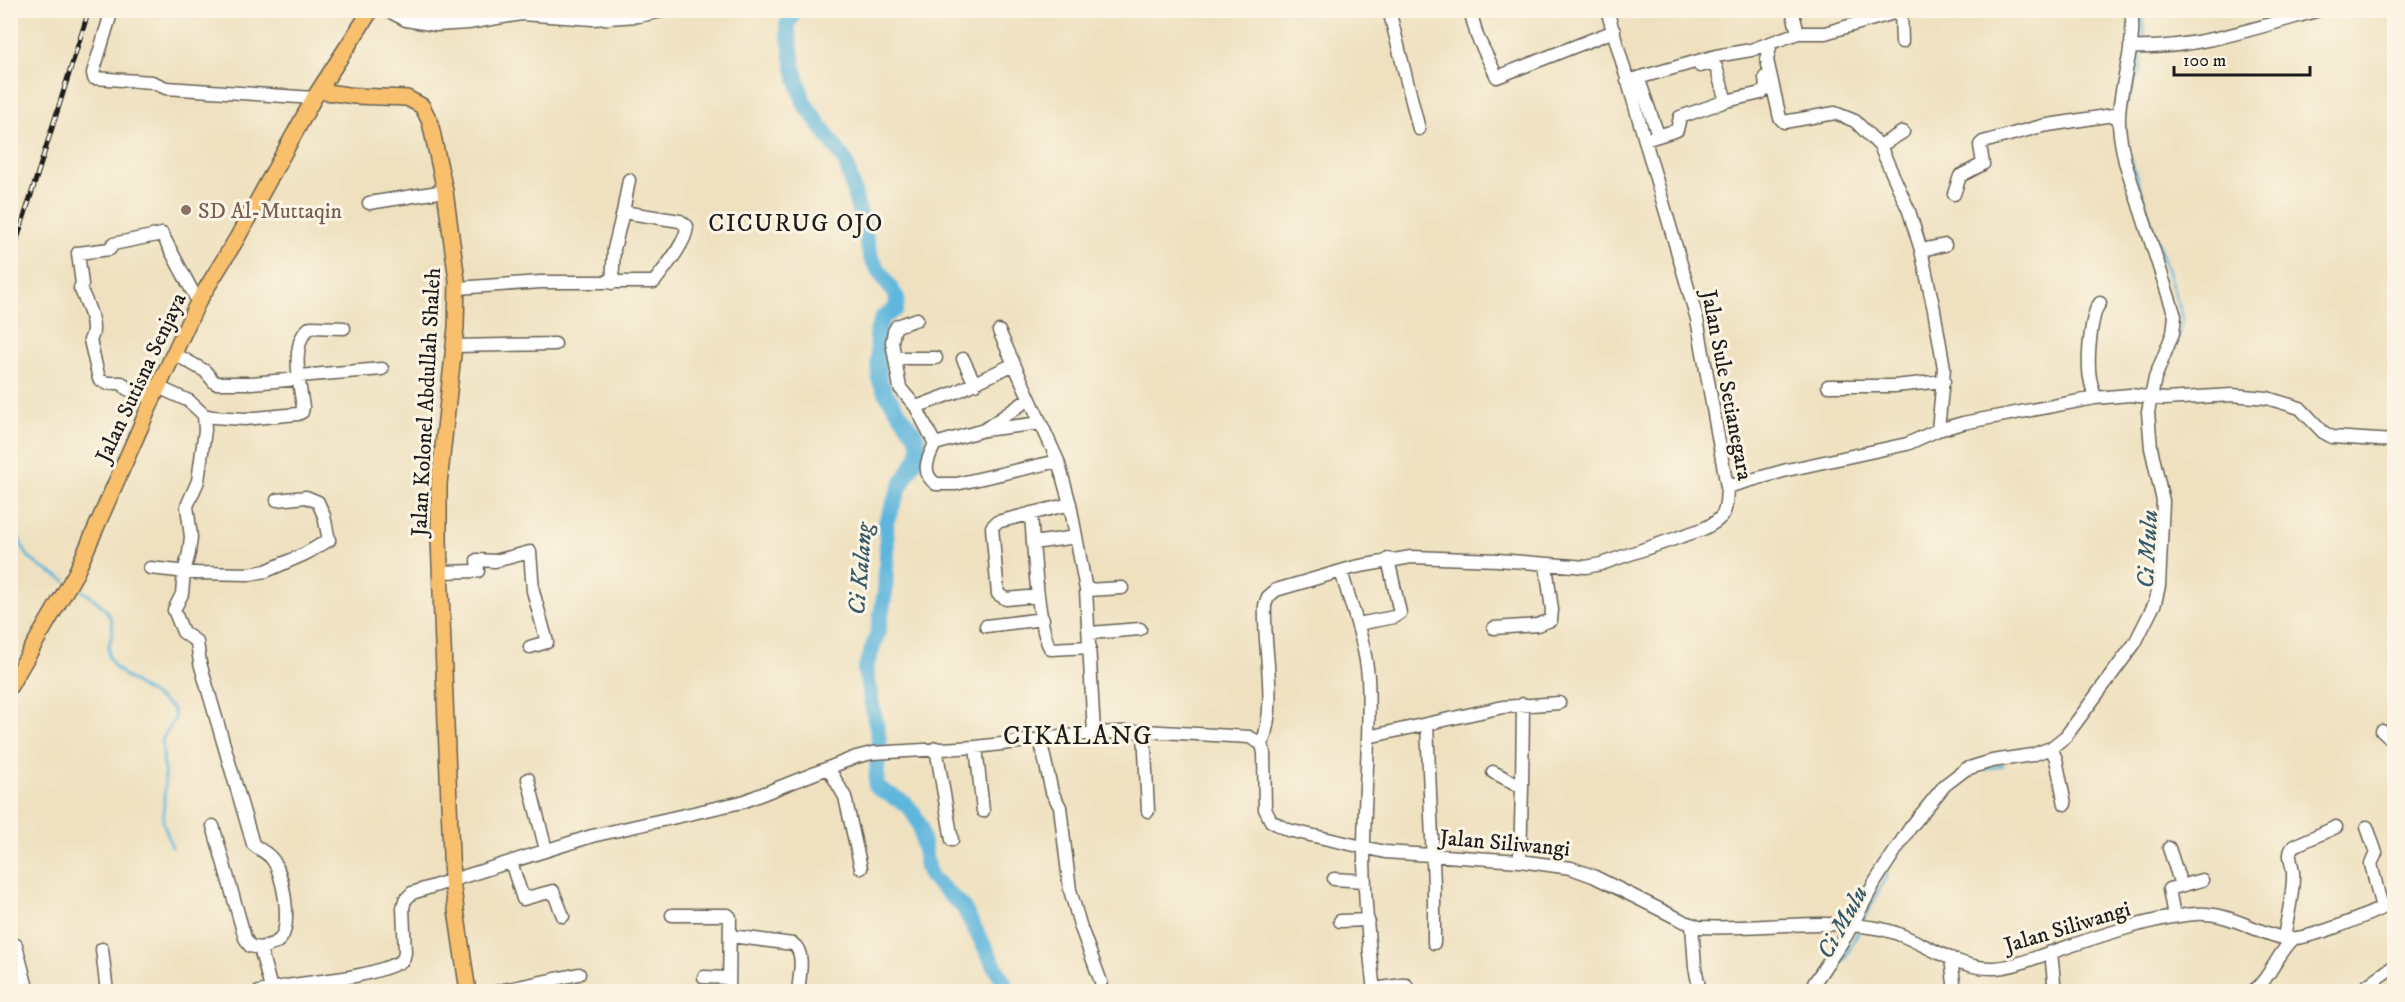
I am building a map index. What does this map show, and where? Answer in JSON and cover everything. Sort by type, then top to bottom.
[{"type":"main road","name":"Jalan Sutisna Senjaya","points":[[10,686],[76,573],[173,353],[198,303],[236,240],[316,95],[371,10]]},
{"type":"main road","name":"Jalan Kolonel Abdullah Shaleh","points":[[316,95],[400,97],[419,103],[427,112],[430,122],[445,191],[456,260],[457,288],[454,346],[439,484],[441,572],[452,882],[468,992]]},
{"type":"street","points":[[112,10],[93,73],[94,78],[152,81],[166,88],[316,95]]},
{"type":"street","points":[[387,10],[406,20],[436,25],[468,23],[521,14],[593,19],[638,16],[668,10]]},
{"type":"street","points":[[1389,10],[1419,129]]},
{"type":"street","points":[[1470,10],[1477,36],[1497,77],[1614,31]]},
{"type":"street","name":"Jalan Sule Setianegara","points":[[1262,744],[1268,727],[1269,709],[1265,610],[1267,599],[1272,592],[1280,588],[1388,559],[1411,557],[1448,557],[1546,565],[1593,566],[1703,529],[1719,520],[1726,512],[1727,487],[1697,319],[1645,140],[1633,81],[1607,10]]},
{"type":"street","points":[[1792,10],[1798,33]]},
{"type":"street","points":[[1808,992],[1837,950],[1910,828],[1945,785],[1966,769],[1992,761],[2052,752],[2135,643],[2155,603],[2159,581],[2163,501],[2149,436],[2154,378],[2173,333],[2175,311],[2125,162],[2119,114],[2140,47],[2131,10]]},
{"type":"street","points":[[2140,47],[2224,37],[2321,10],[2331,10]]},
{"type":"street","points":[[2376,10],[2394,11]]},
{"type":"street","points":[[1658,135],[1633,81],[1690,63],[1771,43],[1798,33],[1831,32],[1903,11],[1902,42]]},
{"type":"street","points":[[1771,43],[1767,60],[1780,118],[1784,122],[1793,122],[1835,113],[1855,121],[1880,146],[1909,211],[1921,250],[1943,355],[1944,381],[1938,430]]},
{"type":"street","points":[[1645,140],[1677,130],[1680,117],[1726,101],[1761,93],[1766,88],[1760,59]]},
{"type":"street","points":[[1666,76],[1713,64],[1718,71],[1726,101]]},
{"type":"street","points":[[1954,194],[1960,176],[1983,164],[1981,142],[2042,126],[2119,114]]},
{"type":"street","points":[[1880,146],[1903,132]]},
{"type":"street","points":[[612,283],[614,249],[629,180]]},
{"type":"street","points":[[369,203],[445,191]]},
{"type":"street","points":[[457,288],[549,282],[654,282],[687,230],[685,223],[623,212]]},
{"type":"street","points":[[198,303],[162,234],[113,244],[110,249],[78,253],[82,284],[80,288],[93,327],[90,340],[99,379],[106,383],[122,382],[127,389],[156,393],[195,405],[204,415],[205,430],[197,487],[187,506],[191,537],[182,594],[174,610],[183,632],[197,642],[200,663],[253,844],[273,860],[282,885],[285,916],[282,937],[273,944],[260,948],[250,946],[245,938],[213,826]]},
{"type":"street","points":[[1921,250],[1945,245]]},
{"type":"street","points":[[2095,398],[2089,368],[2093,320],[2100,303]]},
{"type":"street","points":[[917,319],[902,323],[894,331],[892,350],[900,388],[916,407],[935,444]]},
{"type":"street","points":[[204,415],[234,419],[298,414],[303,407],[298,353],[306,330],[311,327],[344,328]]},
{"type":"street","points":[[999,331],[1058,461],[1070,504],[1086,590],[1094,733]]},
{"type":"street","points":[[454,346],[555,344]]},
{"type":"street","points":[[173,353],[205,371],[215,383],[251,383],[382,369]]},
{"type":"street","points":[[895,358],[936,358]]},
{"type":"street","points":[[963,359],[975,384]]},
{"type":"street","points":[[916,407],[975,384],[1014,364]]},
{"type":"street","points":[[1828,386],[1894,386],[1944,381]]},
{"type":"street","points":[[1727,487],[1787,470],[1907,444],[1938,430],[1963,423],[2095,398],[2130,395],[2154,398],[2232,395],[2267,398],[2300,408],[2323,432],[2332,437],[2394,441]]},
{"type":"street","points":[[984,430],[1029,399]]},
{"type":"street","points":[[1041,423],[984,430],[935,444],[927,459],[930,479],[940,485],[956,484],[1058,461]]},
{"type":"street","points":[[150,568],[184,572],[250,574],[320,547],[329,540],[324,516],[318,502],[306,497],[277,500]]},
{"type":"street","points":[[1038,596],[1009,599],[999,596],[991,533],[993,526],[998,522],[1070,504]]},
{"type":"street","points":[[1031,513],[1038,596],[1047,643],[1051,649],[1090,647]]},
{"type":"street","points":[[1033,543],[1076,537]]},
{"type":"street","points":[[441,572],[478,571],[477,560],[495,561],[530,552],[533,591],[547,642],[530,647]]},
{"type":"street","points":[[1358,624],[1394,617],[1400,613],[1388,559]]},
{"type":"street","points":[[1494,628],[1541,624],[1551,620],[1552,610],[1546,565]]},
{"type":"street","points":[[1341,571],[1358,624],[1368,676],[1364,849],[1373,990],[1403,985],[1409,992]]},
{"type":"street","points":[[1086,590],[1122,588]]},
{"type":"street","points":[[986,626],[1043,619]]},
{"type":"street","points":[[1090,633],[1140,629]]},
{"type":"street","points":[[1368,737],[1523,704],[1559,703]]},
{"type":"street","points":[[1520,861],[1523,704]]},
{"type":"street","points":[[1427,724],[1434,943]]},
{"type":"street","points":[[2382,730],[2394,742]]},
{"type":"street","points":[[259,992],[323,987],[388,967],[403,960],[406,945],[403,913],[405,900],[412,893],[617,830],[733,805],[829,769],[849,759],[874,753],[976,747],[1094,733],[1144,731],[1239,735],[1262,744]]},
{"type":"street","points":[[1144,731],[1148,811]]},
{"type":"street","points":[[1040,739],[1052,792],[1060,807],[1070,890],[1101,982]]},
{"type":"street","name":"Jalan Siliwangi","points":[[1262,744],[1265,809],[1271,821],[1294,832],[1364,849],[1559,865],[1583,871],[1692,925],[1873,927],[1888,930],[1972,966],[1996,968],[2019,964],[2051,952],[2174,916],[2206,913],[2225,916],[2289,939]]},
{"type":"street","points":[[976,747],[983,811]]},
{"type":"street","points":[[936,748],[952,840]]},
{"type":"street","points":[[2052,752],[2065,804]]},
{"type":"street","points":[[829,769],[845,797],[861,868]]},
{"type":"street","points":[[1493,772],[1522,788]]},
{"type":"street","points":[[528,779],[546,850]]},
{"type":"street","points":[[2252,992],[2289,939],[2293,875],[2290,850],[2336,826]]},
{"type":"street","points":[[2367,827],[2376,853],[2371,864],[2382,908]]},
{"type":"street","points":[[2169,848],[2181,885]]},
{"type":"street","points":[[511,862],[523,899],[553,891],[563,916]]},
{"type":"street","points":[[1334,879],[1365,881]]},
{"type":"street","points":[[2174,916],[2168,891],[2171,888],[2202,880]]},
{"type":"street","points":[[2289,939],[2336,926],[2394,903]]},
{"type":"street","points":[[672,915],[728,915],[731,919],[729,992]]},
{"type":"street","points":[[1340,921],[1368,920]]},
{"type":"street","points":[[1692,925],[1695,967],[1700,992]]},
{"type":"street","points":[[731,936],[797,946],[800,954],[798,992]]},
{"type":"street","points":[[16,945],[28,992]]},
{"type":"street","points":[[260,948],[272,990]]},
{"type":"street","points":[[102,949],[107,992]]},
{"type":"street","points":[[2051,952],[2055,992]]},
{"type":"street","points":[[1951,958],[1955,992]]},
{"type":"street","points":[[2361,990],[2394,966]]},
{"type":"street","points":[[495,992],[579,974]]},
{"type":"street","points":[[704,977],[729,978]]},
{"type":"waterway","name":"Ci Kalang","points":[[795,10],[787,25],[794,68],[804,103],[846,162],[871,258],[897,298],[896,309],[883,317],[877,332],[879,379],[886,394],[916,436],[919,446],[918,456],[901,485],[886,522],[885,592],[878,632],[865,670],[879,739],[876,787],[906,804],[914,814],[920,826],[927,868],[931,877],[963,907],[1009,992]]},
{"type":"waterway","name":"Ci Mulu","points":[[2141,10],[2143,44]]},
{"type":"waterway","name":"Ci Mulu","points":[[2125,107],[2140,70],[2142,50]]},
{"type":"waterway","name":"Ci Mulu","points":[[2130,158],[2183,318],[2180,333],[2172,351]]},
{"type":"waterway","points":[[10,523],[29,558],[66,581]]},
{"type":"waterway","points":[[74,586],[101,605],[110,618],[112,634],[108,654],[111,661],[122,674],[173,709],[175,718],[162,740],[165,783],[163,822],[172,847]]},
{"type":"waterway","name":"Ci Mulu","points":[[1986,769],[2003,765]]},
{"type":"waterway","name":"Ci Mulu","points":[[1862,922],[1887,875]]},
{"type":"waterway","name":"Ci Mulu","points":[[1818,992],[1846,956],[1860,928]]},
{"type":"railway","points":[[10,262],[89,10]]},
{"type":"place","name":"SD Al-Muttaqin","points":[[186,210]]},
{"type":"district","name":"CICURUG OJO","points":[[796,223]]},
{"type":"district","name":"CIKALANG","points":[[1078,735]]}]
